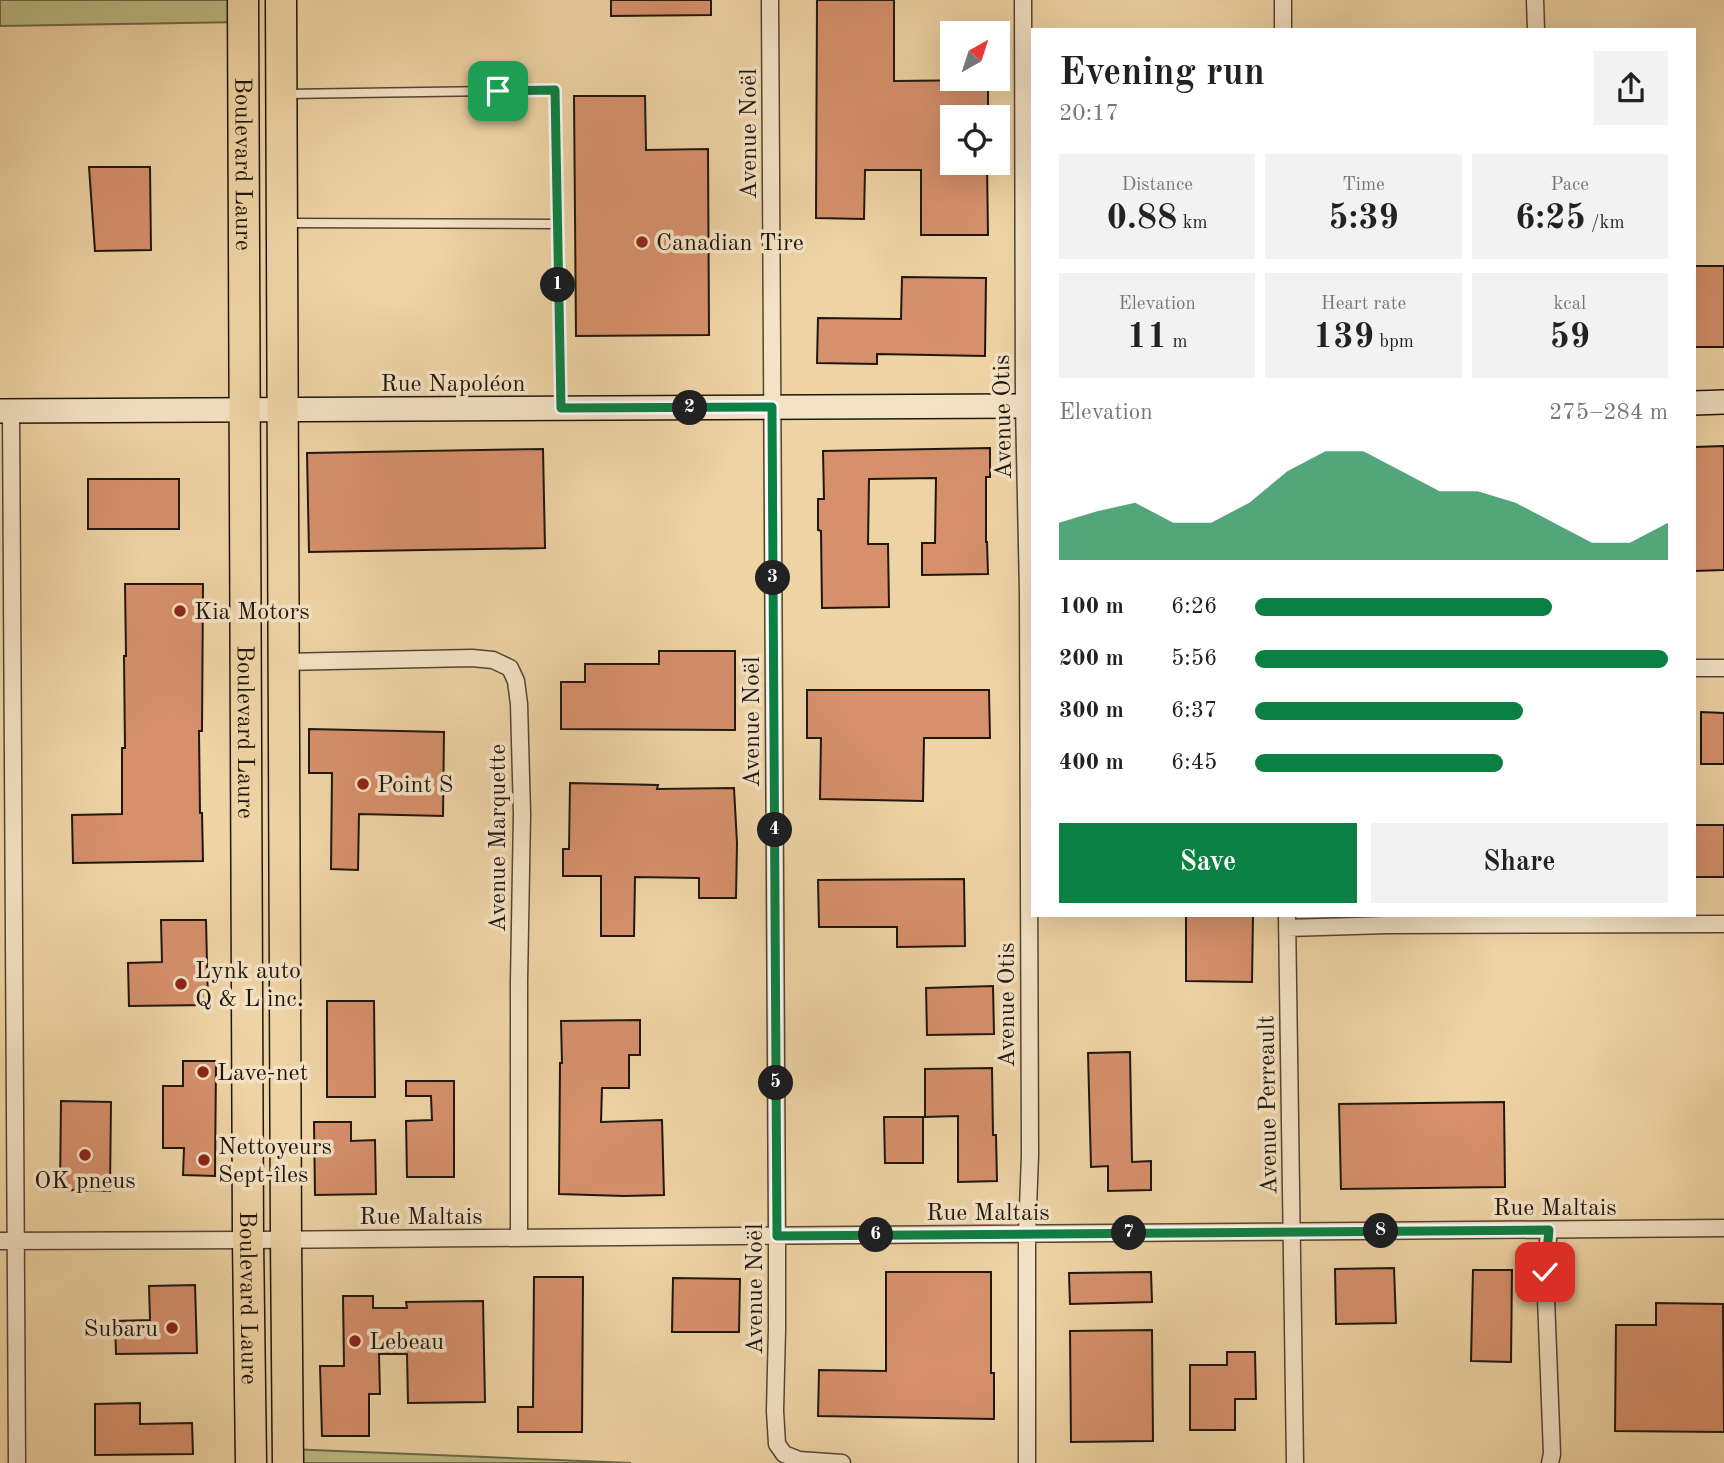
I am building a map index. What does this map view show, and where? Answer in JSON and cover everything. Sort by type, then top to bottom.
[{"type":"highway","name":"Boulevard Laure","points":[[243,0],[251,1463]]},
{"type":"highway","name":"Boulevard Laure","points":[[281,0],[288,1463]]},
{"type":"street","name":"Avenue Noël","points":[[770,0],[777,1236],[775,1411],[777,1444],[784,1454],[799,1460],[842,1463]]},
{"type":"street","name":"Avenue Otis","points":[[1023,0],[1028,406],[1030,1155],[1027,1234],[1027,1463]]},
{"type":"street","points":[[1283,0],[1283,28]]},
{"type":"street","points":[[1535,0],[1536,28]]},
{"type":"street","points":[[1696,403],[1724,402]]},
{"type":"street","name":"Rue Napoléon","points":[[5,411],[1028,406]]},
{"type":"street","points":[[5,411],[8,1241],[17,1463]]},
{"type":"street","name":"Avenue Marquette","points":[[283,662],[472,658],[494,660],[510,668],[516,681],[521,725],[522,814],[519,1238]]},
{"type":"street","points":[[1696,668],[1724,668]]},
{"type":"street","points":[[1287,921],[1401,925],[1724,924]]},
{"type":"street","name":"Avenue Perreault","points":[[1287,921],[1295,1463]]},
{"type":"street","name":"Rue Maltais","points":[[8,1241],[1724,1228]]},
{"type":"street","points":[[1549,1230],[1545,1272],[1552,1454],[1550,1463]]},
{"type":"lane","points":[[281,94],[555,90],[561,408]]},
{"type":"lane","points":[[282,223],[557,224]]},
{"type":"shaded area","points":[[0,0],[243,0],[243,22],[0,26]]},
{"type":"shaded area","points":[[288,1449],[631,1463],[288,1463]]},
{"type":"building","points":[[611,0],[711,0],[711,15],[611,16]]},
{"type":"building","points":[[817,0],[894,0],[894,81],[940,81],[940,91],[988,91],[988,105],[940,105],[940,175],[987,175],[988,235],[921,235],[921,170],[865,170],[864,219],[816,218]]},
{"type":"building","name":"Canadian Tire","points":[[574,96],[645,96],[646,150],[708,149],[709,335],[576,336]]},
{"type":"building","points":[[89,167],[150,167],[151,250],[95,251]]},
{"type":"building","points":[[1696,266],[1724,266],[1724,347],[1696,347]]},
{"type":"building","points":[[902,277],[986,278],[985,356],[877,354],[877,364],[817,363],[818,318],[901,319]]},
{"type":"building","points":[[1724,446],[1724,570],[1696,571],[1696,447]]},
{"type":"building","points":[[990,448],[990,477],[986,477],[988,574],[922,575],[922,543],[935,543],[936,478],[869,479],[868,544],[888,544],[889,607],[822,608],[818,499],[824,499],[823,451]]},
{"type":"building","points":[[543,449],[545,548],[309,552],[307,453]]},
{"type":"building","points":[[88,479],[179,479],[179,529],[88,529]]},
{"type":"building","points":[[125,584],[203,584],[202,731],[199,731],[203,861],[73,863],[72,815],[122,814],[122,748],[125,748]]},
{"type":"building","points":[[659,651],[735,651],[735,730],[561,729],[561,682],[585,682],[585,664],[659,664]]},
{"type":"building","points":[[807,690],[989,690],[990,738],[924,738],[923,801],[820,799],[821,738],[807,738]]},
{"type":"building","points":[[1701,712],[1724,713],[1724,764],[1701,764]]},
{"type":"building","points":[[309,729],[444,732],[443,816],[359,814],[358,870],[331,869],[332,773],[309,773]]},
{"type":"building","points":[[570,783],[658,785],[657,789],[734,788],[736,898],[699,898],[699,878],[635,877],[634,936],[601,936],[601,876],[563,876],[563,849],[569,849]]},
{"type":"building","points":[[1696,825],[1724,825],[1724,877],[1696,877]]},
{"type":"building","points":[[964,879],[965,946],[897,947],[897,927],[819,927],[818,880]]},
{"type":"building","points":[[1186,917],[1253,917],[1252,982],[1186,981]]},
{"type":"building","points":[[161,920],[206,920],[208,1005],[129,1006],[128,963],[162,962]]},
{"type":"building","points":[[993,986],[994,1034],[927,1035],[926,988]]},
{"type":"building","points":[[327,1001],[374,1001],[375,1097],[327,1097]]},
{"type":"building","points":[[640,1020],[640,1055],[629,1055],[629,1088],[602,1088],[601,1122],[662,1120],[664,1195],[559,1194],[561,1021]]},
{"type":"building","points":[[1130,1052],[1132,1162],[1151,1161],[1151,1190],[1108,1191],[1108,1166],[1091,1167],[1088,1053]]},
{"type":"building","points":[[183,1061],[216,1061],[215,1176],[183,1175],[184,1148],[163,1148],[163,1086],[183,1086]]},
{"type":"building","points":[[992,1068],[997,1181],[958,1182],[958,1116],[925,1117],[925,1069]]},
{"type":"building","points":[[406,1081],[454,1081],[454,1177],[407,1177],[406,1121],[432,1120],[431,1096],[406,1096]]},
{"type":"building","points":[[61,1101],[111,1102],[110,1191],[60,1190]]},
{"type":"building","points":[[1504,1102],[1505,1187],[1341,1189],[1339,1104]]},
{"type":"building","points":[[884,1117],[923,1117],[923,1163],[885,1163]]},
{"type":"building","points":[[314,1122],[351,1122],[351,1141],[375,1140],[376,1194],[315,1195]]},
{"type":"building","points":[[1394,1268],[1396,1323],[1336,1324],[1335,1269]]},
{"type":"building","points":[[1473,1270],[1512,1270],[1511,1362],[1471,1361]]},
{"type":"building","points":[[886,1272],[991,1272],[994,1419],[818,1416],[819,1370],[886,1371]]},
{"type":"building","points":[[1151,1272],[1152,1302],[1070,1304],[1069,1273]]},
{"type":"building","points":[[534,1277],[583,1277],[582,1432],[518,1432],[518,1407],[533,1407]]},
{"type":"building","points":[[673,1278],[740,1279],[739,1332],[672,1332]]},
{"type":"building","points":[[195,1285],[197,1353],[116,1354],[115,1321],[150,1320],[149,1286]]},
{"type":"building","points":[[343,1296],[373,1296],[373,1308],[407,1308],[406,1302],[483,1301],[485,1402],[408,1403],[407,1354],[379,1354],[380,1394],[369,1394],[369,1436],[322,1436],[320,1366],[344,1366]]},
{"type":"building","points":[[1656,1303],[1723,1304],[1724,1432],[1615,1431],[1616,1325],[1656,1325]]},
{"type":"building","points":[[1152,1330],[1153,1441],[1071,1442],[1070,1331]]},
{"type":"building","points":[[1227,1352],[1255,1352],[1256,1399],[1235,1399],[1235,1430],[1190,1430],[1190,1365],[1227,1365]]},
{"type":"building","points":[[140,1403],[140,1424],[192,1423],[193,1454],[95,1455],[95,1404]]},
{"type":"place","name":"Canadian Tire","points":[[642,242]]},
{"type":"place","name":"Kia Motors","points":[[180,611]]},
{"type":"place","name":"Point S","points":[[363,784]]},
{"type":"place","name":"Lynk auto Q & L inc.","points":[[181,984]]},
{"type":"place","name":"Lave-net","points":[[203,1072]]},
{"type":"place","name":"OK pneus","points":[[85,1155]]},
{"type":"place","name":"Nettoyeurs Sept-îles","points":[[204,1160]]},
{"type":"place","name":"Subaru","points":[[172,1328]]},
{"type":"place","name":"Lebeau","points":[[355,1341]]},
{"type":"route","points":[[498,91],[555,90],[561,408],[772,407],[777,1236],[1549,1230],[1545,1272]]}]
